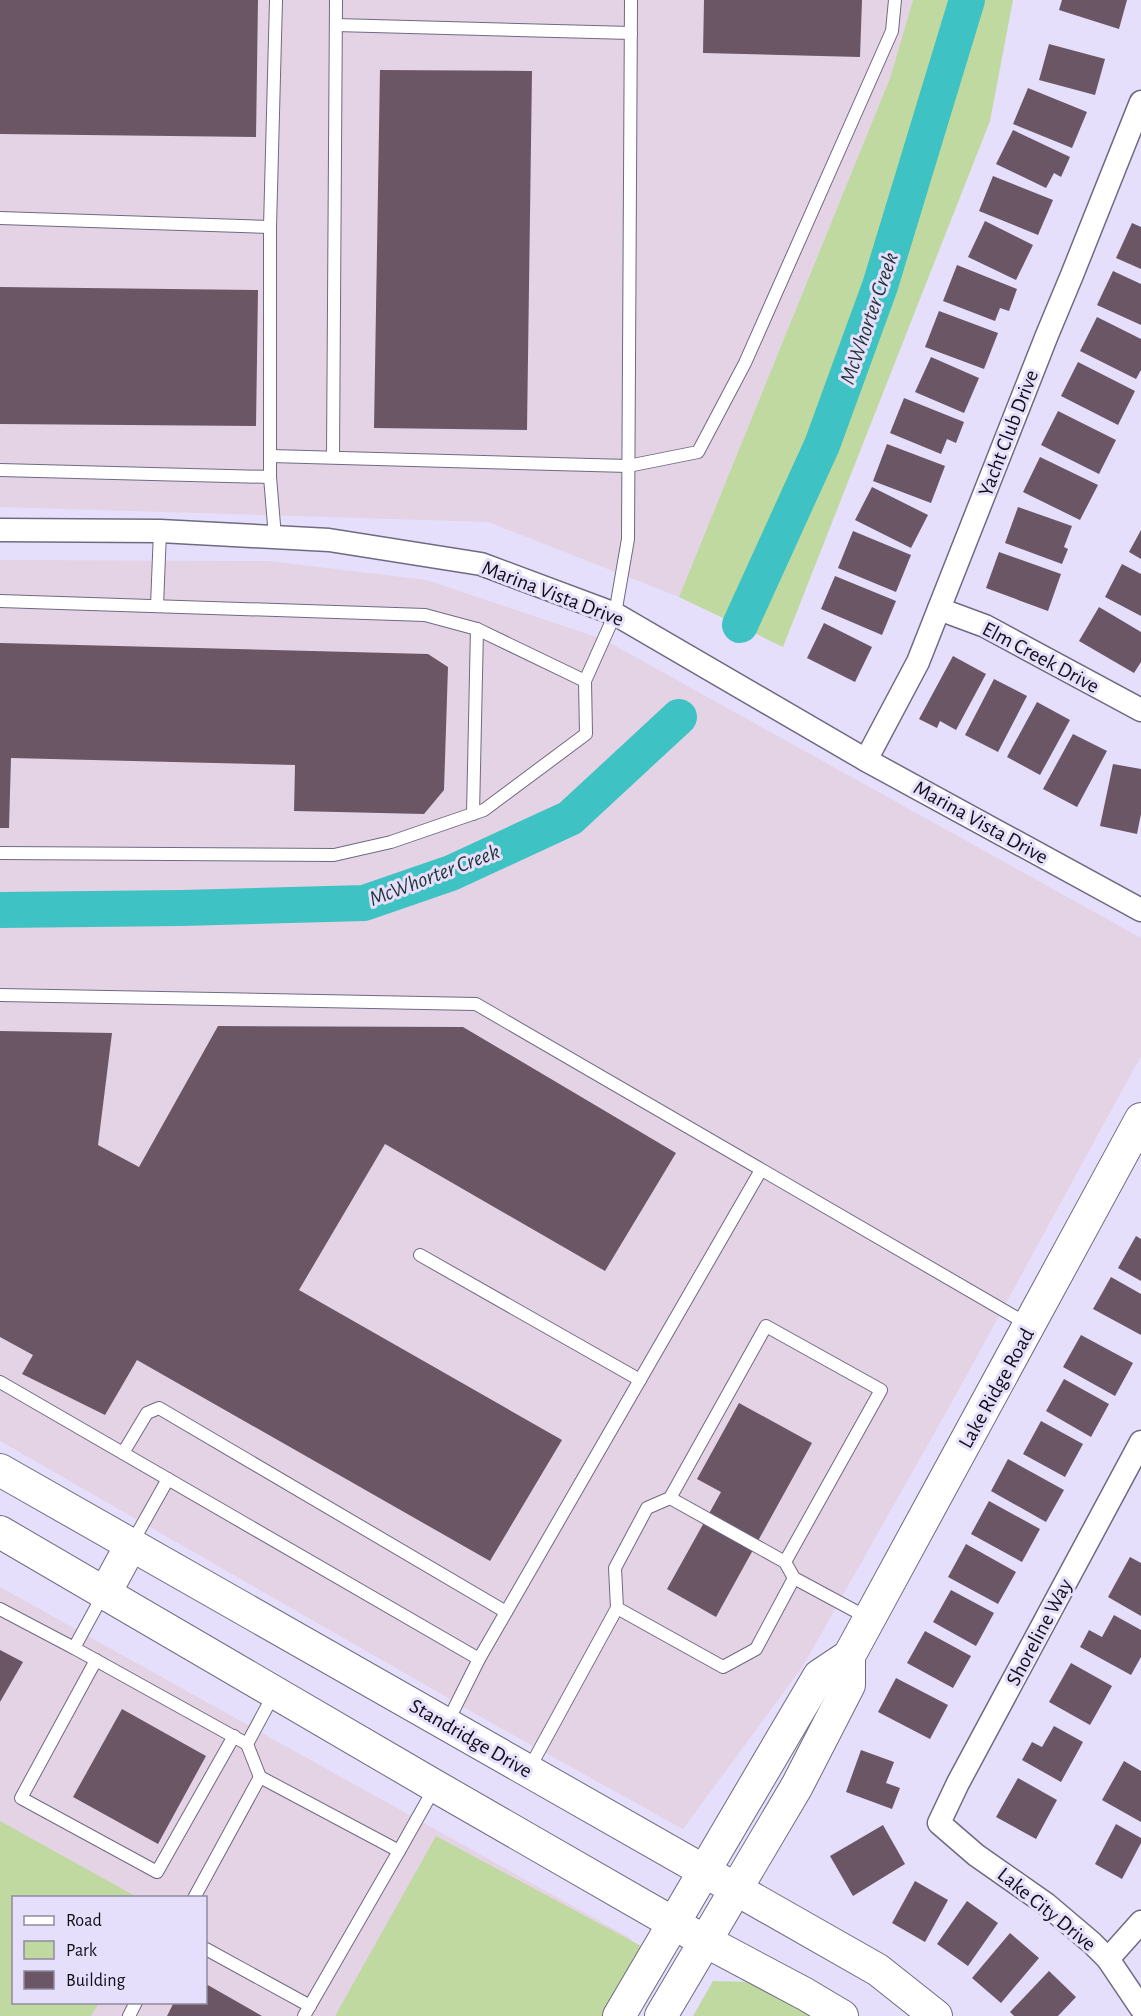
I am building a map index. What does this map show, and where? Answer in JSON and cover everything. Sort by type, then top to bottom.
[{"type":"street","name":"Yacht Club Drive","points":[[866,760],[918,662],[1141,102]]},
{"type":"street","name":"Marina Vista Drive","points":[[0,530],[160,531],[329,540],[481,564],[615,614],[866,760],[1141,910]]},
{"type":"street","name":"Elm Creek Drive","points":[[939,609],[985,626],[1141,710]]},
{"type":"street","name":"Lake Ridge Road","points":[[619,2016],[819,1676],[849,1656],[1141,1119]]},
{"type":"street","name":"Shoreline Way","points":[[939,1823],[958,1783],[1141,1442]]},
{"type":"street","name":"Standridge Drive","points":[[0,1470],[878,1970],[936,2016]]},
{"type":"street","points":[[0,1532],[435,1786],[842,2016]]},
{"type":"street","points":[[105,1593],[130,1545]]},
{"type":"street","name":"Lake Ridge Road","points":[[661,2016],[798,1786],[849,1685],[849,1656]]},
{"type":"street","name":"Lake City Drive","points":[[939,1823],[976,1855],[1046,1904],[1108,1959],[1141,2008]]},
{"type":"street","points":[[1108,1959],[1141,1922]]},
{"type":"lane","points":[[275,537],[270,477],[270,226],[276,0]]},
{"type":"lane","points":[[333,457],[336,0]]},
{"type":"lane","points":[[0,853],[334,855],[391,842],[484,810],[586,734],[585,681],[615,614],[628,539],[632,0]]},
{"type":"lane","points":[[271,456],[628,466],[698,452],[745,363],[892,31],[895,0]]},
{"type":"lane","points":[[336,25],[631,33]]},
{"type":"lane","points":[[0,218],[270,226]]},
{"type":"lane","points":[[0,470],[270,477]]},
{"type":"lane","points":[[157,606],[160,531]]},
{"type":"lane","points":[[0,602],[425,615],[477,629],[585,681]]},
{"type":"lane","points":[[473,814],[477,629]]},
{"type":"lane","points":[[0,995],[476,1004],[1030,1326]]},
{"type":"lane","points":[[447,1724],[479,1659],[761,1170]]},
{"type":"lane","points":[[420,1255],[640,1380]]},
{"type":"lane","points":[[528,1770],[617,1608],[615,1568],[647,1508],[670,1498],[766,1326],[881,1390],[786,1562]]},
{"type":"lane","points":[[0,1382],[479,1659]]},
{"type":"lane","points":[[123,1453],[147,1413],[159,1408],[506,1612]]},
{"type":"lane","points":[[130,1545],[168,1479]]},
{"type":"lane","points":[[670,1498],[786,1562],[794,1578],[870,1619]]},
{"type":"lane","points":[[617,1608],[723,1667],[756,1648],[794,1578]]},
{"type":"lane","points":[[74,1648],[105,1593]]},
{"type":"lane","points":[[0,1609],[234,1736],[247,1744],[260,1777],[399,1851]]},
{"type":"lane","points":[[96,1660],[21,1798],[157,1872],[234,1736]]},
{"type":"lane","points":[[247,1744],[275,1692]]},
{"type":"lane","points":[[195,1896],[260,1777]]},
{"type":"lane","points":[[207,1950],[307,2011],[435,1786]]},
{"type":"shaded area","points":[[0,0],[913,0],[890,78],[679,597],[488,522],[0,507]]},
{"type":"shaded area","points":[[0,560],[268,561],[427,580],[605,640],[1141,938],[1141,1056],[958,1391],[803,1666],[683,1829],[502,1729],[0,1441]]},
{"type":"shaded area","points":[[0,1587],[632,1939],[589,2016],[0,2016]]},
{"type":"green space","points":[[913,0],[1013,0],[990,121],[783,647],[679,597],[890,78]]},
{"type":"green space","points":[[0,1821],[135,1896],[12,1896],[12,2004],[98,2004],[91,2016],[0,2016]]},
{"type":"green space","points":[[436,1836],[643,1947],[604,2016],[335,2016]]},
{"type":"green space","points":[[713,1981],[754,1982],[813,2016],[693,2016]]},
{"type":"building","points":[[0,0],[258,0],[256,137],[0,134]]},
{"type":"building","points":[[704,0],[862,0],[860,57],[703,53]]},
{"type":"building","points":[[1062,0],[1127,0],[1119,29],[1059,10]]},
{"type":"building","points":[[1049,44],[1105,59],[1095,95],[1039,80]]},
{"type":"building","points":[[380,70],[532,71],[527,430],[374,428]]},
{"type":"building","points":[[1028,88],[1087,112],[1072,148],[1013,124]]},
{"type":"building","points":[[1013,130],[1070,157],[1061,177],[1054,173],[1046,188],[996,164]]},
{"type":"building","points":[[993,176],[1053,200],[1038,235],[979,211]]},
{"type":"building","points":[[985,221],[1033,245],[1016,280],[968,257]]},
{"type":"building","points":[[1132,223],[1141,227],[1141,269],[1116,258]]},
{"type":"building","points":[[957,265],[1017,289],[1009,311],[1000,308],[995,321],[943,301]]},
{"type":"building","points":[[1113,271],[1141,284],[1141,325],[1097,305]]},
{"type":"building","points":[[0,287],[258,290],[256,426],[0,424]]},
{"type":"building","points":[[939,311],[998,333],[984,369],[925,347]]},
{"type":"building","points":[[1097,317],[1141,339],[1141,370],[1136,379],[1080,351]]},
{"type":"building","points":[[931,357],[979,378],[964,413],[915,392]]},
{"type":"building","points":[[1078,362],[1135,391],[1118,425],[1061,396]]},
{"type":"building","points":[[904,398],[964,422],[956,443],[947,439],[941,454],[890,433]]},
{"type":"building","points":[[1058,411],[1116,440],[1099,474],[1041,445]]},
{"type":"building","points":[[887,444],[945,466],[931,503],[873,481]]},
{"type":"building","points":[[1040,457],[1098,485],[1080,520],[1023,492]]},
{"type":"building","points":[[872,487],[928,515],[911,548],[855,520]]},
{"type":"building","points":[[1018,507],[1072,526],[1064,547],[1068,549],[1062,564],[1005,543]]},
{"type":"building","points":[[1141,530],[1141,559],[1129,552]]},
{"type":"building","points":[[853,531],[911,555],[896,592],[838,568]]},
{"type":"building","points":[[999,552],[1061,574],[1048,611],[986,588]]},
{"type":"building","points":[[1122,564],[1141,574],[1141,616],[1105,597]]},
{"type":"building","points":[[835,576],[896,601],[882,635],[821,609]]},
{"type":"building","points":[[1099,607],[1141,632],[1141,662],[1134,673],[1079,641]]},
{"type":"building","points":[[824,623],[872,647],[855,682],[807,658]]},
{"type":"building","points":[[0,643],[428,654],[448,667],[444,790],[424,814],[294,811],[295,765],[11,758],[9,828],[0,828]]},
{"type":"building","points":[[953,656],[986,674],[956,730],[940,721],[937,728],[919,719]]},
{"type":"building","points":[[994,679],[1027,696],[998,752],[965,735]]},
{"type":"building","points":[[1037,702],[1070,720],[1040,775],[1007,757]]},
{"type":"building","points":[[1073,734],[1107,751],[1077,807],[1043,789]]},
{"type":"building","points":[[1113,764],[1141,769],[1141,814],[1137,834],[1100,826]]},
{"type":"building","points":[[218,1026],[463,1027],[676,1153],[605,1271],[385,1144],[299,1290],[562,1440],[490,1561],[137,1360],[105,1415],[22,1374],[33,1355],[0,1337],[0,1031],[112,1033],[98,1145],[139,1167]]},
{"type":"building","points":[[1136,1236],[1141,1239],[1141,1281],[1118,1268]]},
{"type":"building","points":[[1111,1277],[1141,1294],[1141,1335],[1093,1309]]},
{"type":"building","points":[[1081,1335],[1133,1363],[1115,1396],[1063,1367]]},
{"type":"building","points":[[1064,1379],[1109,1404],[1091,1437],[1046,1411]]},
{"type":"building","points":[[739,1403],[812,1443],[716,1617],[667,1589],[721,1492],[697,1479]]},
{"type":"building","points":[[1041,1421],[1083,1444],[1065,1477],[1023,1454]]},
{"type":"building","points":[[1008,1459],[1064,1490],[1046,1522],[991,1491]]},
{"type":"building","points":[[989,1501],[1040,1529],[1022,1562],[971,1534]]},
{"type":"building","points":[[966,1544],[1016,1572],[998,1604],[948,1577]]},
{"type":"building","points":[[1130,1557],[1141,1563],[1141,1616],[1108,1597]]},
{"type":"building","points":[[951,1590],[994,1613],[976,1646],[933,1622]]},
{"type":"building","points":[[1114,1615],[1141,1630],[1141,1657],[1131,1675],[1080,1647],[1089,1630],[1102,1637]]},
{"type":"building","points":[[925,1631],[971,1656],[953,1688],[907,1663]]},
{"type":"building","points":[[0,1650],[23,1662],[0,1702]]},
{"type":"building","points":[[1071,1663],[1112,1686],[1090,1725],[1049,1702]]},
{"type":"building","points":[[896,1678],[948,1705],[930,1739],[878,1712]]},
{"type":"building","points":[[122,1709],[206,1756],[158,1844],[73,1797]]},
{"type":"building","points":[[1054,1726],[1083,1742],[1061,1782],[1022,1760],[1032,1742],[1042,1747]]},
{"type":"building","points":[[861,1750],[894,1762],[886,1783],[900,1788],[892,1809],[846,1792]]},
{"type":"building","points":[[1124,1761],[1141,1771],[1141,1822],[1102,1800]]},
{"type":"building","points":[[1018,1778],[1057,1800],[1036,1839],[996,1817]]},
{"type":"building","points":[[1116,1824],[1141,1838],[1141,1843],[1122,1879],[1095,1864]]},
{"type":"building","points":[[883,1825],[905,1864],[853,1896],[830,1856]]},
{"type":"building","points":[[915,1881],[948,1900],[925,1942],[892,1923]]},
{"type":"building","points":[[967,1901],[998,1923],[968,1966],[937,1944]]},
{"type":"building","points":[[1010,1933],[1039,1958],[1001,2003],[972,1978]]},
{"type":"building","points":[[1049,1971],[1076,1997],[1058,2016],[1014,2016],[1010,2012]]},
{"type":"building","points":[[207,1985],[262,2016],[167,2016],[173,2004],[207,2004]]},
{"type":"waterway","name":"McWhorter Creek","points":[[740,625],[822,445],[880,286],[967,0]]},
{"type":"waterway","name":"McWhorter Creek","points":[[0,910],[364,903],[451,873],[570,818],[679,717]]}]
